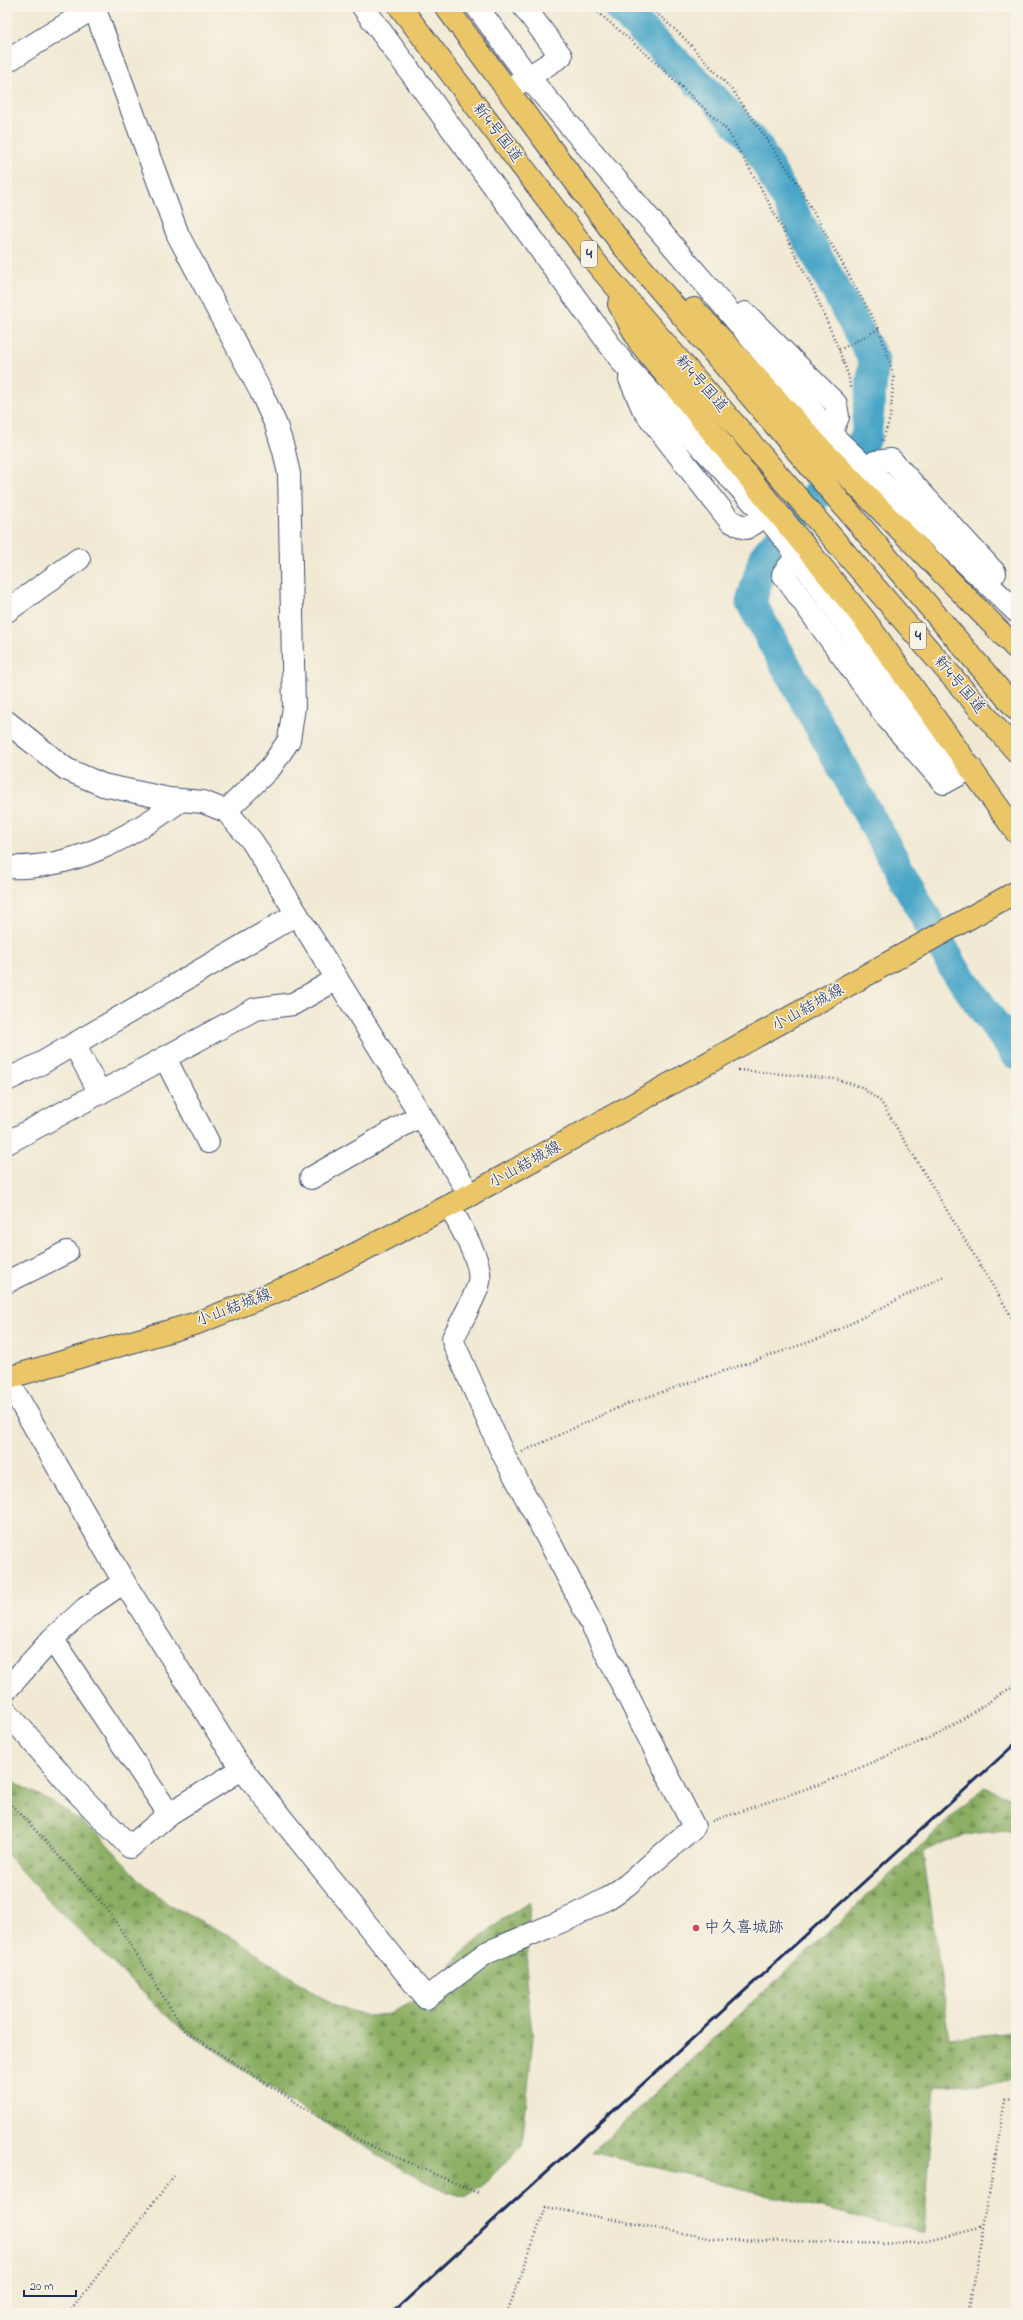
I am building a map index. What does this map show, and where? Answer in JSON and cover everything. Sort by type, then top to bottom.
[{"type":"main road","name":"新4号国道","points":[[400,7],[600,268],[792,488],[1016,751]]},
{"type":"main road","name":"新4号国道","points":[[446,7],[623,246],[810,469],[1016,709]]},
{"type":"main road","points":[[623,246],[682,295],[830,439],[866,470],[1016,648]]},
{"type":"main road","points":[[600,268],[640,343],[766,517],[797,554],[864,619],[1016,832]]},
{"type":"main road","name":"小山結城線","points":[[7,1379],[197,1323],[280,1291],[450,1206],[952,929],[1016,892]]},
{"type":"street","points":[[7,61],[94,7],[178,235],[261,392],[276,425],[289,474],[294,707],[289,740],[271,767],[226,811]]},
{"type":"street","points":[[363,7],[623,363],[766,517],[746,528],[730,521],[643,409],[623,363]]},
{"type":"street","points":[[477,7],[529,78],[708,287],[830,439]]},
{"type":"street","points":[[507,90],[529,78],[561,56],[524,7]]},
{"type":"street","points":[[1016,596],[891,460],[866,470],[1016,611]]},
{"type":"street","points":[[797,554],[783,574],[888,719],[944,783],[971,768]]},
{"type":"street","points":[[7,611],[79,559]]},
{"type":"street","points":[[7,722],[66,769],[103,785],[181,800],[203,802],[226,811],[252,841],[470,1195]]},
{"type":"street","points":[[7,867],[65,862],[105,847],[145,826],[181,800]]},
{"type":"street","points":[[7,1080],[40,1064],[297,914]]},
{"type":"street","points":[[7,1143],[255,1009],[293,1004],[337,979]]},
{"type":"street","points":[[74,1044],[100,1093]]},
{"type":"street","points":[[166,1058],[208,1142]]},
{"type":"street","points":[[311,1178],[421,1115]]},
{"type":"street","points":[[7,1379],[124,1582],[242,1769],[426,1998],[486,1953],[572,1917],[608,1898],[627,1885],[694,1827],[566,1573],[505,1459],[454,1344],[453,1338],[479,1283],[479,1271],[474,1255],[450,1206]]},
{"type":"street","points":[[7,1282],[67,1252]]},
{"type":"street","points":[[7,1689],[52,1640],[86,1608],[124,1582]]},
{"type":"street","points":[[52,1640],[169,1814]]},
{"type":"street","points":[[7,1712],[70,1785],[130,1847],[169,1814],[242,1769]]},
{"type":"path","points":[[592,7],[653,60],[727,130],[770,204],[814,291],[849,377],[850,393]]},
{"type":"path","points":[[650,7],[683,37],[738,98],[796,181],[879,329],[894,376],[890,418],[866,470]]},
{"type":"path","points":[[839,350],[879,329]]},
{"type":"path","points":[[733,1069],[836,1078],[861,1087],[881,1102],[1016,1324]]},
{"type":"path","points":[[505,1459],[624,1405],[824,1337],[944,1276]]},
{"type":"path","points":[[694,1827],[826,1782],[943,1732],[1016,1684]]},
{"type":"path","points":[[7,1799],[108,1910],[186,2032],[317,2116],[344,2129],[362,2142],[480,2194]]},
{"type":"path","points":[[969,2313],[1005,2100],[1016,2099]]},
{"type":"path","points":[[69,2313],[174,2176]]},
{"type":"path","points":[[507,2313],[546,2207],[719,2240],[918,2243],[984,2227]]},
{"type":"green space","points":[[7,1779],[53,1802],[98,1834],[141,1881],[168,1904],[230,1936],[330,2003],[367,2016],[389,2014],[422,1997],[461,1955],[498,1922],[530,1902],[526,1980],[533,2038],[522,2146],[480,2188],[465,2197],[448,2192],[410,2174],[286,2099],[172,2021],[43,1895],[7,1855]]},
{"type":"green space","points":[[984,1787],[1016,1800],[1016,1832],[991,1832],[968,1835],[945,1842],[923,1853],[950,2038],[1014,2032],[1016,1976],[1016,2081],[935,2086],[924,2233],[592,2152]]},
{"type":"waterway","points":[[618,7],[713,97],[757,146],[874,360],[866,438],[764,557],[751,603],[955,970],[1016,1054]]},
{"type":"tunnel","points":[[759,518],[817,447]]},
{"type":"tunnel","points":[[794,560],[854,488]]},
{"type":"railway","points":[[392,2313],[1016,1743]]},
{"type":"place","name":"中久喜城跡","points":[[696,1928]]}]
